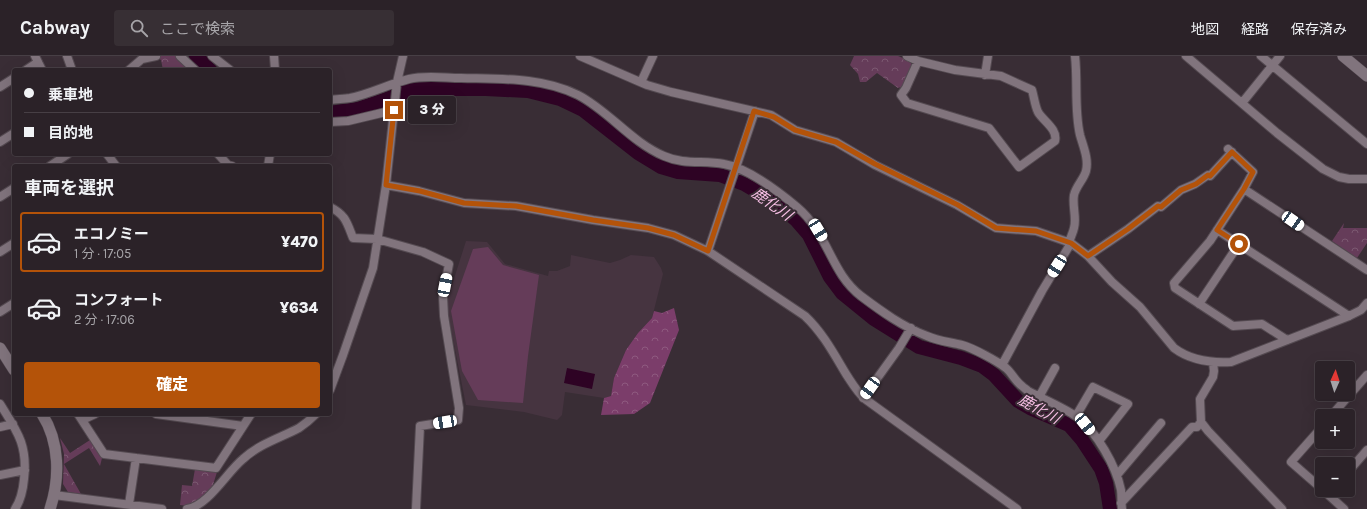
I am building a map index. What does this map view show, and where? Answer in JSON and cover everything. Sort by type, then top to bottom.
[{"type":"street","points":[[67,56],[71,68]]},
{"type":"street","points":[[132,68],[142,59],[156,56]]},
{"type":"street","points":[[180,56],[194,68]]},
{"type":"street","points":[[212,56],[227,68]]},
{"type":"street","points":[[274,56],[275,68]]},
{"type":"street","points":[[332,385],[373,268],[386,185],[397,84],[403,56]]},
{"type":"street","points":[[580,56],[641,82],[671,92],[774,117],[795,130],[836,142],[875,164],[958,205],[996,228],[1036,231],[1070,243],[1088,256],[1112,282],[1140,307],[1174,348],[1180,352],[1213,363],[1231,362],[1349,316],[1361,310],[1367,303]]},
{"type":"street","points":[[641,82],[653,56]]},
{"type":"street","points":[[907,56],[918,61],[955,70],[1001,76],[1032,90],[1038,112],[1054,132],[1056,137],[1055,140],[1019,167],[989,128],[907,103],[901,95],[906,88],[918,61]]},
{"type":"street","points":[[985,75],[988,56]]},
{"type":"street","points":[[1002,366],[1042,291],[1070,243],[1075,228],[1073,205],[1074,194],[1086,172],[1087,167],[1077,119],[1077,75],[1075,56]]},
{"type":"street","points":[[1186,56],[1323,170],[1339,177],[1349,179],[1367,179]]},
{"type":"street","points":[[1261,56],[1367,144]]},
{"type":"street","points":[[1242,103],[1280,56]]},
{"type":"street","points":[[1343,56],[1367,76]]},
{"type":"street","points":[[332,100],[351,98],[397,84],[411,78],[512,80],[543,83],[578,95],[594,104],[631,135],[662,156],[680,161],[714,163],[736,167],[785,197],[803,212],[818,230],[839,273],[850,287],[884,312],[910,329],[928,337],[965,346],[1002,366],[1021,386],[1076,416],[1085,424],[1099,441],[1117,475],[1121,491],[1122,506]]},
{"type":"street","points":[[0,87],[12,79]]},
{"type":"street","points":[[332,122],[348,121],[394,107]]},
{"type":"street","points":[[708,251],[754,111]]},
{"type":"street","points":[[0,142],[12,134]]},
{"type":"street","points":[[1088,256],[1128,229],[1158,206],[1161,207],[1181,190],[1196,184],[1208,175],[1210,176],[1230,151],[1253,172],[1244,189],[1210,241],[1174,283],[1175,288],[1233,326],[1262,324],[1287,340]]},
{"type":"street","points":[[54,164],[65,156]]},
{"type":"street","points":[[220,156],[227,164]]},
{"type":"street","points":[[386,185],[420,191],[464,203],[516,206],[648,228],[674,235],[708,251],[805,316],[821,334],[856,389],[864,398],[1017,509]]},
{"type":"street","points":[[0,197],[12,189]]},
{"type":"street","points":[[1244,189],[1367,270]]},
{"type":"street","points":[[332,208],[338,211],[345,218],[353,238],[377,240],[423,252],[449,264],[443,296],[444,316],[459,408],[458,420],[420,426],[416,509]]},
{"type":"street","points":[[1217,230],[1349,316]]},
{"type":"street","points":[[0,252],[12,244]]},
{"type":"street","points":[[1199,304],[1239,244]]},
{"type":"street","points":[[0,312],[12,304]]},
{"type":"street","points":[[864,398],[899,348],[910,329]]},
{"type":"street","points":[[0,348],[12,367]]},
{"type":"street","points":[[1213,363],[1213,376],[1200,399],[1201,422],[1282,509]]},
{"type":"street","points":[[1039,397],[1055,368]]},
{"type":"street","points":[[1337,409],[1367,375]]},
{"type":"street","points":[[1076,416],[1093,387],[1128,404],[1099,441]]},
{"type":"street","points":[[0,404],[13,424],[23,446],[25,456],[22,494],[15,509]]},
{"type":"street","points":[[43,416],[52,435],[56,458],[54,495],[50,509]]},
{"type":"street","points":[[170,416],[243,426]]},
{"type":"street","points":[[80,417],[104,454],[216,468],[250,416]]},
{"type":"street","points":[[187,509],[204,501],[241,460],[251,452],[300,427],[314,416]]},
{"type":"street","points":[[1122,506],[1192,427],[1197,426],[1201,422]]},
{"type":"street","points":[[1117,475],[1161,423]]},
{"type":"street","points":[[0,427],[13,424]]},
{"type":"street","points":[[1315,435],[1291,462],[1315,482]]},
{"type":"street","points":[[1355,464],[1367,450]]},
{"type":"street","points":[[129,504],[136,458]]},
{"type":"street","points":[[0,475],[25,470]]},
{"type":"street","points":[[54,495],[162,509]]},
{"type":"street","points":[[1332,497],[1344,509]]},
{"type":"shaded area","points":[[466,241],[487,242],[505,264],[548,276],[549,271],[557,271],[570,266],[571,255],[610,263],[631,255],[654,257],[663,274],[652,318],[638,333],[626,350],[614,378],[611,396],[604,398],[565,392],[562,415],[557,420],[524,412],[466,405],[446,304]]},
{"type":"shaded area","points":[[567,368],[595,374],[592,389],[564,383]]},
{"type":"green space","points":[[154,56],[177,56],[190,68],[163,68],[161,60]]},
{"type":"green space","points":[[854,56],[898,56],[910,61],[912,65],[904,86],[898,88],[877,73],[866,82],[860,82],[858,74],[850,65]]},
{"type":"green space","points":[[1344,223],[1343,228],[1367,228],[1367,243],[1357,258],[1332,241]]},
{"type":"green space","points":[[488,247],[503,265],[539,275],[523,403],[478,400],[462,371],[451,311],[473,249]]},
{"type":"green space","points":[[674,308],[679,330],[650,403],[634,414],[601,415],[604,398],[611,396],[614,378],[626,350],[638,333],[652,318],[654,311],[662,313]]},
{"type":"green space","points":[[60,438],[70,453],[90,440],[102,458],[100,466],[89,448],[64,464],[81,494],[68,492],[63,484],[64,454]]},
{"type":"green space","points":[[195,469],[217,472],[212,488],[200,499],[188,506],[180,505],[182,485],[192,486]]},
{"type":"waterway","name":"鹿化川","points":[[196,56],[208,68]]},
{"type":"waterway","name":"鹿化川","points":[[332,113],[358,109],[414,89],[486,89],[528,91],[560,99],[583,110],[638,153],[661,167],[678,172],[720,175],[744,184],[775,202],[796,220],[809,235],[830,277],[842,293],[874,319],[919,347],[961,358],[982,366],[994,375],[1018,401],[1030,408],[1069,425],[1082,440],[1101,469],[1106,483],[1110,509]]},
{"type":"route","points":[[394,110],[386,185],[420,191],[464,203],[516,206],[648,228],[674,235],[708,251],[754,111],[774,117],[795,130],[836,142],[857,155],[958,205],[996,228],[1036,231],[1071,243],[1088,256],[1112,241],[1158,206],[1161,207],[1181,190],[1196,184],[1208,175],[1210,176],[1220,167],[1232,152],[1253,172],[1244,189],[1217,230],[1239,244]]}]
